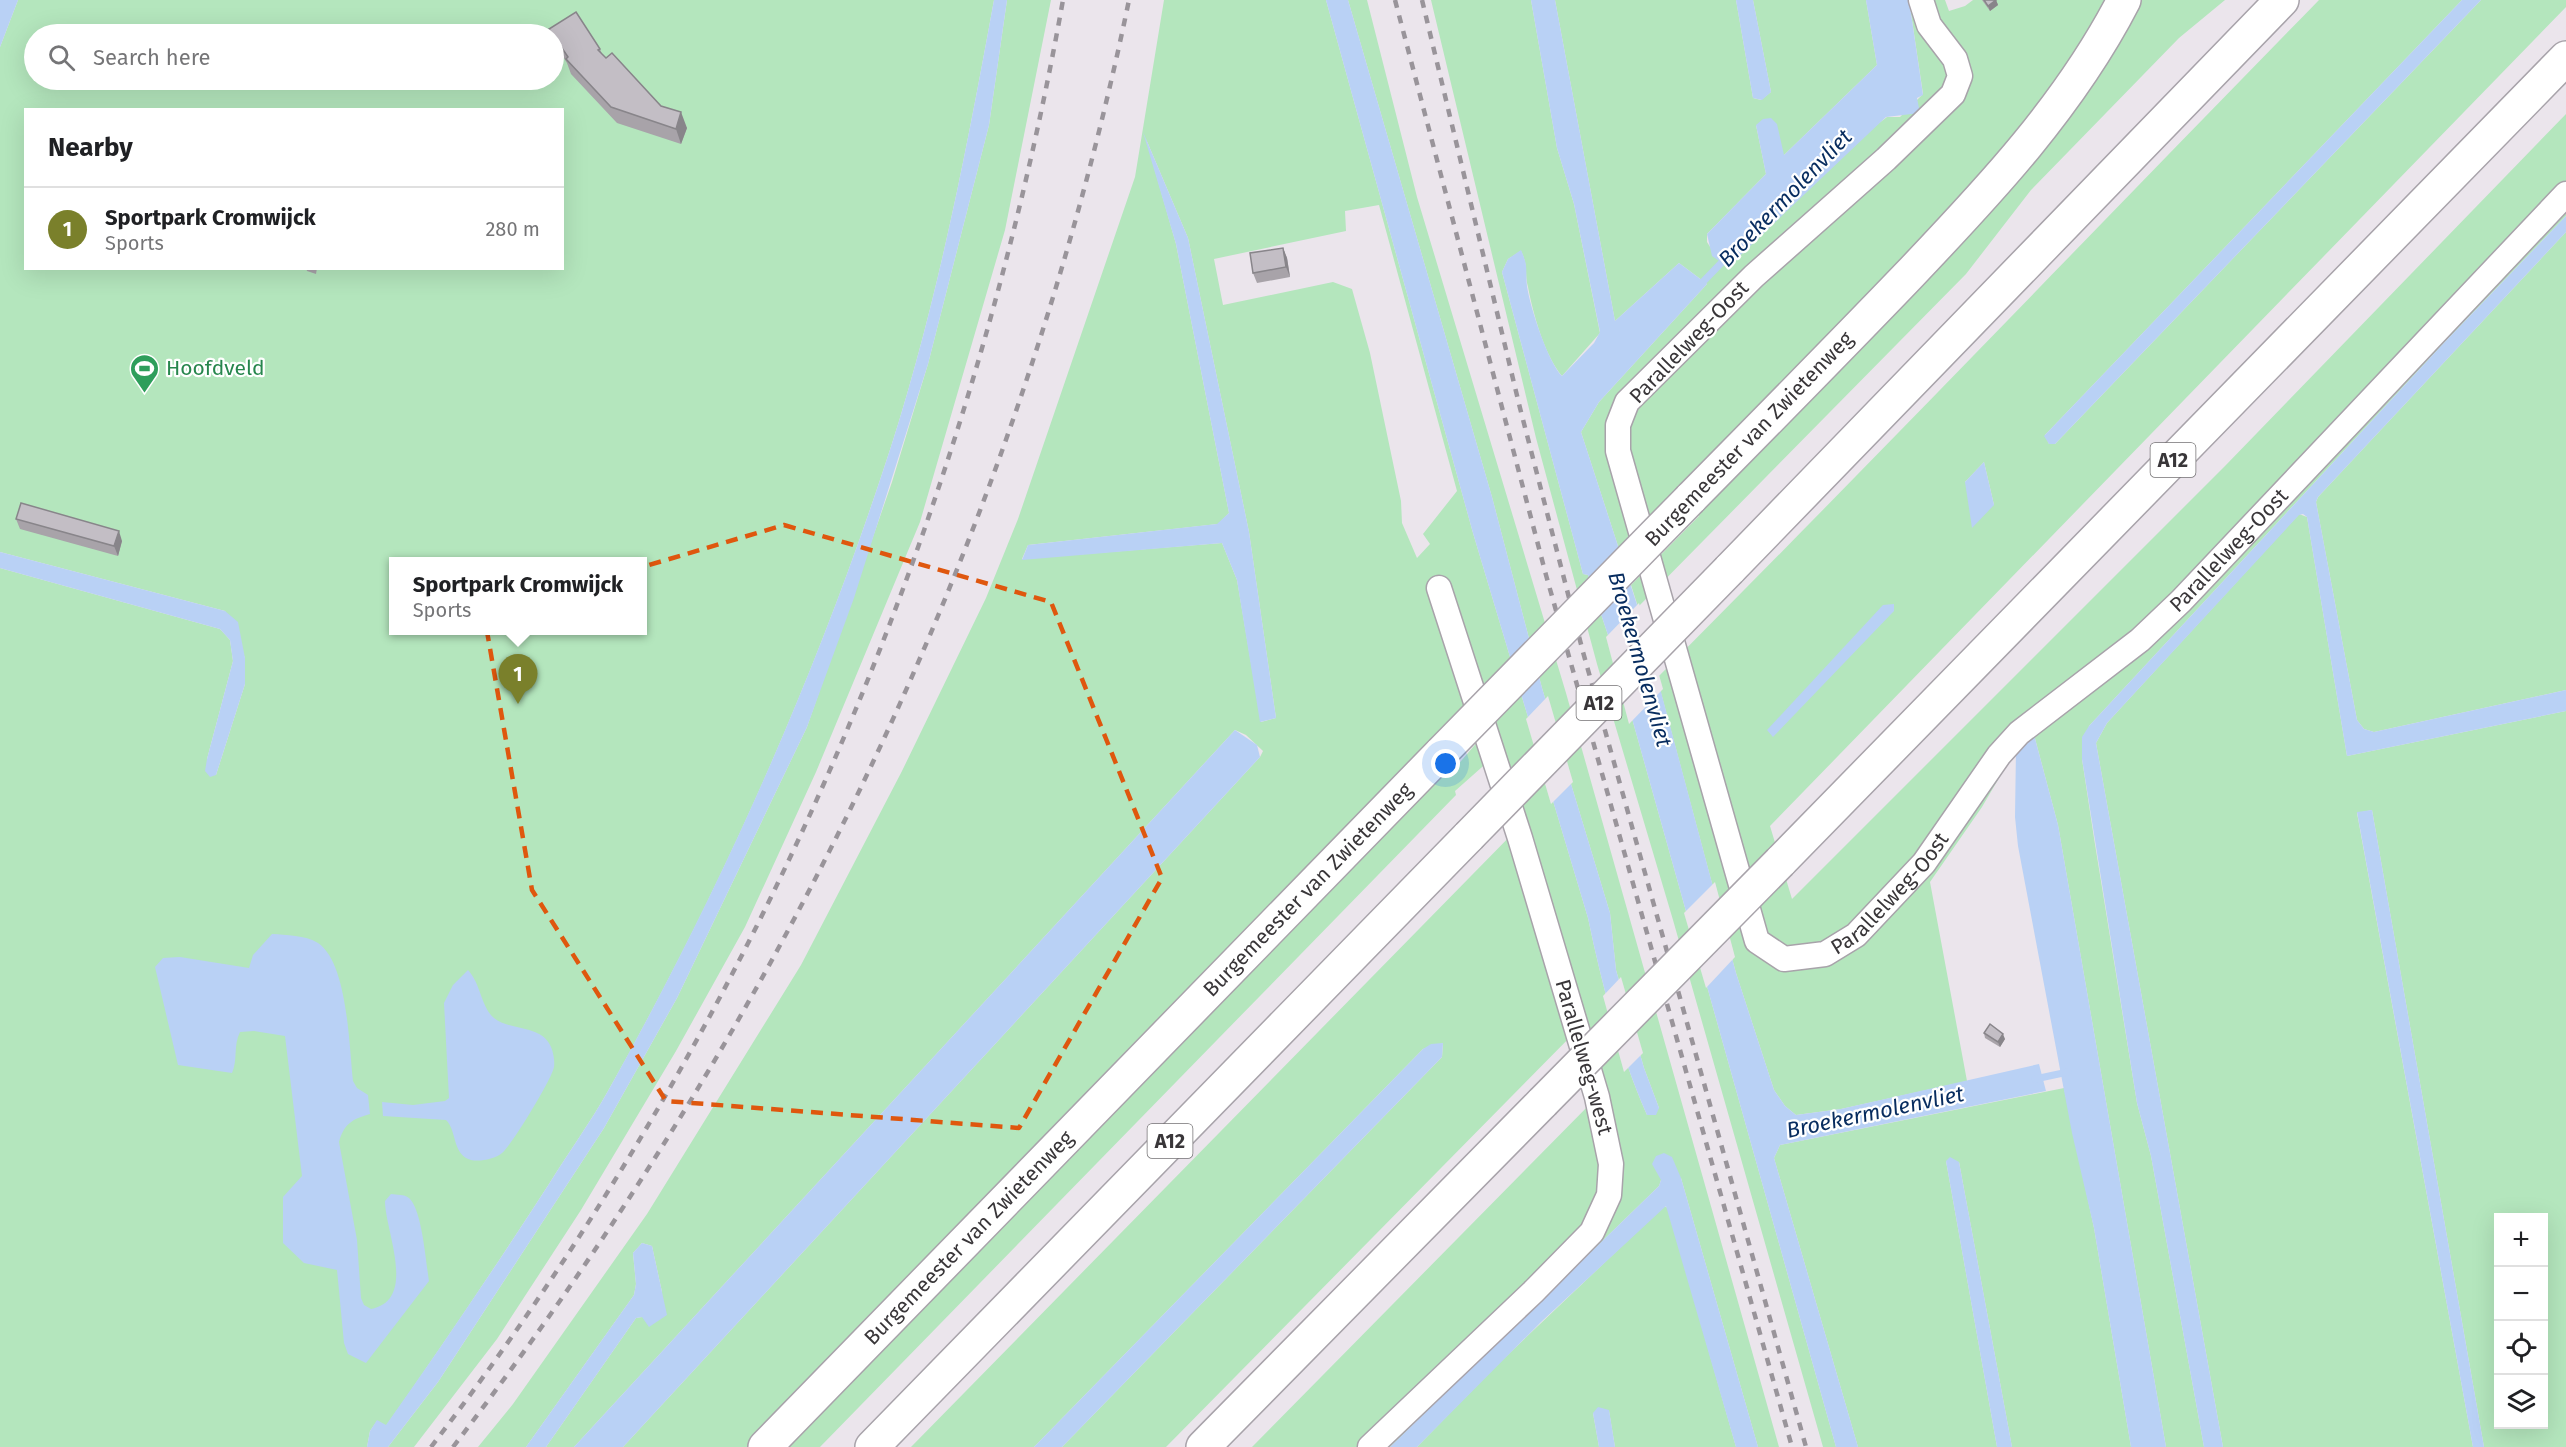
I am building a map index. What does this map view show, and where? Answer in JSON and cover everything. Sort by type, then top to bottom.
[{"type":"main road","name":"Burgemeester van Zwietenweg","points":[[765,1447],[1879,307],[2016,159],[2091,58],[2124,0]]},
{"type":"main road","name":"A12","points":[[872,1447],[2282,0]]},
{"type":"main road","name":"A12","points":[[1203,1447],[1780,862],[2566,58]]},
{"type":"street","name":"Parallelweg-Oost","points":[[1921,0],[1929,25],[1947,46],[1960,76],[1953,94],[1886,159],[1754,276],[1627,402],[1618,425],[1618,451],[1726,842],[1757,941],[1784,959],[1825,954],[1856,935],[1924,863],[1999,754],[2019,733],[2140,640],[2181,602],[2566,194]]},
{"type":"street","name":"Parallelweg-west","points":[[1370,1447],[1533,1292],[1592,1232],[1609,1196],[1611,1164],[1597,1097],[1520,838],[1439,588]]},
{"type":"highlighted area","points":[[784,525],[1051,602],[1162,878],[1019,1128],[666,1101],[532,890],[484,614]]},
{"type":"green space","points":[[18,0],[994,0],[947,239],[901,416],[825,633],[760,789],[687,942],[601,1103],[489,1276],[386,1426],[377,1421],[370,1431],[367,1447],[0,1447],[0,568],[220,629],[230,640],[233,661],[207,759],[216,775],[245,684],[245,658],[225,611],[0,552],[0,47]]},
{"type":"green space","points":[[1007,0],[1051,0],[1005,230],[920,522],[816,772],[745,927],[676,1051],[581,1210],[497,1339],[414,1447],[388,1447],[438,1382],[604,1128],[677,998],[807,727],[892,482],[928,364],[989,125]]},
{"type":"green space","points":[[1164,0],[1326,0],[1473,533],[1588,918],[1612,1018],[1647,1115],[1659,1108],[1644,1068],[1616,970],[1610,913],[1542,688],[1492,497],[1348,0],[1367,0],[1417,197],[1566,693],[1779,1447],[1758,1447],[1681,1178],[1661,1180],[1659,1186],[1390,1447],[1252,1447],[1597,1097],[1582,1025],[1166,1447],[1062,1447],[1442,1057],[1443,1043],[1423,1049],[1034,1447],[911,1447],[1521,825],[1499,752],[1455,791],[1456,795],[820,1447],[785,1447],[1448,770],[1450,774],[1491,726],[1438,738],[747,1447],[623,1447],[1260,757],[1263,751],[1246,735],[1235,730],[574,1447],[546,1447],[636,1318],[642,1317],[662,1292],[652,1246],[642,1243],[633,1253],[636,1284],[634,1295],[526,1447],[478,1447],[513,1404],[647,1214],[801,965],[902,771],[986,598],[1018,519],[1135,177]],"holes":[[[1146,139],[1188,238],[1249,532],[1276,718],[1261,722],[1237,580],[1222,543],[1022,559],[1028,545],[1218,524],[1229,513],[1176,244]],[[1379,205],[1457,491],[1423,534],[1430,544],[1417,558],[1402,523],[1401,501],[1370,353],[1352,289],[1333,282],[1223,305],[1214,259],[1346,231],[1345,211]]]},
{"type":"green space","points":[[1431,0],[1531,0],[1557,148],[1574,204],[1600,333],[1562,376],[1550,357],[1536,322],[1521,251],[1508,259],[1502,272],[1583,574],[1588,575],[1612,647],[1836,1447],[1823,1447],[1673,920],[1597,664],[1536,438]]},
{"type":"green space","points":[[1555,0],[1736,0],[1753,98],[1761,100],[1771,92],[1753,0],[1866,0],[1877,65],[1783,156],[1756,125],[1766,174],[1707,234],[1707,242],[1712,250],[1887,117],[1900,117],[1923,94],[1909,0],[1945,0],[1949,11],[1965,6],[1973,0],[2107,0],[2062,74],[1975,186],[1619,549],[1581,432],[1599,402],[1707,284],[1679,263],[1615,321]]},
{"type":"green space","points":[[2139,0],[2225,0],[2179,38],[2031,190],[1966,274],[1638,607],[1631,585],[1699,516],[1698,514]]},
{"type":"green space","points":[[2319,0],[2462,0],[2045,435],[2049,444],[2055,444],[2481,0],[2566,0],[2566,7],[1770,826],[1792,899],[2225,466],[2566,114],[2566,216],[2442,345],[2089,726],[2082,759],[2094,838],[2137,1103],[2151,1156],[2204,1447],[2166,1447],[2058,825],[2033,731],[2016,749],[1982,807],[1930,882],[1967,1081],[1841,1109],[1796,1115],[1785,1106],[1774,1090],[1736,973],[1657,678]],"holes":[[[1984,462],[1994,505],[1965,482]]]},
{"type":"green space","points":[[2566,232],[2566,690],[2374,732],[2364,729],[2357,720],[2316,502],[2318,497]]},
{"type":"green space","points":[[2299,514],[2307,517],[2347,756],[2566,711],[2566,1447],[2484,1447],[2372,810],[2357,813],[2473,1447],[2223,1447],[2096,743],[2107,723]]},
{"type":"green space","points":[[2064,1088],[2094,1228],[2131,1447],[2012,1447],[1959,1162],[1946,1161],[1997,1447],[1858,1447],[1774,1158],[1780,1145]]},
{"type":"green space","points":[[1664,1206],[1668,1208],[1736,1447],[1615,1447],[1609,1411],[1593,1413],[1599,1447],[1417,1447],[1495,1367]]},
{"type":"water","points":[[0,0],[18,0],[0,47]]},
{"type":"water","points":[[994,0],[1007,0],[989,125],[928,364],[854,598],[807,727],[677,998],[604,1128],[438,1382],[388,1447],[367,1447],[370,1431],[377,1420],[386,1425],[428,1366],[601,1103],[687,942],[760,789],[825,633],[901,416],[947,239]]},
{"type":"water","points":[[1326,0],[1348,0],[1492,497],[1542,688],[1610,913],[1616,970],[1644,1068],[1659,1108],[1656,1115],[1647,1115],[1612,1018],[1588,918],[1473,533]]},
{"type":"water","points":[[1531,0],[1555,0],[1615,321],[1679,263],[1707,284],[1599,402],[1581,432],[1641,617],[1736,973],[1774,1090],[1785,1106],[1796,1115],[1841,1109],[2039,1064],[2046,1091],[1780,1145],[1774,1158],[1858,1447],[1836,1447],[1612,647],[1588,575],[1583,574],[1502,272],[1508,259],[1521,250],[1536,320],[1551,359],[1562,376],[1594,343],[1600,332],[1574,204],[1557,148]]},
{"type":"water","points":[[1736,0],[1753,0],[1771,92],[1762,100],[1753,98]]},
{"type":"water","points":[[1866,0],[1909,0],[1923,95],[1917,98],[1920,113],[1886,117],[1728,267],[1712,256],[1707,234],[1766,174],[1756,125],[1763,119],[1771,118],[1777,124],[1784,155],[1877,65]]},
{"type":"water","points":[[2462,0],[2481,0],[2055,444],[2049,444],[2044,436]]},
{"type":"water","points":[[1143,132],[1188,238],[1249,532],[1276,718],[1260,722],[1237,580],[1222,543],[1022,560],[1028,545],[1217,524],[1229,513],[1176,244]]},
{"type":"water","points":[[2566,216],[2566,232],[2318,497],[2316,502],[2357,720],[2364,729],[2374,732],[2566,690],[2566,711],[2347,756],[2307,517],[2303,514],[2299,515],[2107,723],[2096,743],[2223,1447],[2204,1447],[2151,1156],[2137,1103],[2082,759],[2082,737],[2089,726],[2442,345]]},
{"type":"water","points":[[1984,462],[1994,505],[1972,528],[1965,482]]},
{"type":"water","points":[[0,552],[225,611],[238,622],[245,658],[245,684],[216,775],[210,777],[205,771],[233,661],[230,640],[220,629],[0,568]]},
{"type":"water","points":[[1894,604],[1894,611],[1773,737],[1767,730],[1883,605]]},
{"type":"water","points":[[1235,730],[1257,745],[1260,757],[623,1447],[574,1447]]},
{"type":"water","points":[[2033,731],[2058,825],[2166,1447],[2131,1447],[2094,1228],[2072,1133],[2018,846],[2015,817],[2016,749]]},
{"type":"water","points":[[2372,810],[2484,1447],[2473,1447],[2357,812]]},
{"type":"water","points":[[272,934],[301,937],[318,943],[328,953],[336,968],[341,986],[353,1081],[357,1088],[368,1095],[370,1114],[350,1123],[343,1131],[339,1142],[357,1240],[361,1298],[364,1305],[371,1309],[385,1303],[393,1293],[396,1279],[396,1263],[385,1201],[391,1194],[409,1198],[420,1224],[429,1281],[366,1363],[348,1354],[344,1343],[337,1270],[304,1263],[283,1243],[283,1197],[302,1176],[285,1036],[254,1031],[240,1032],[232,1073],[178,1065],[155,967],[163,958],[180,957],[249,968],[253,955]]},
{"type":"water","points":[[468,970],[476,982],[486,1008],[494,1018],[508,1025],[539,1034],[550,1045],[554,1062],[552,1074],[546,1085],[507,1148],[495,1157],[479,1161],[471,1160],[461,1153],[446,1120],[383,1116],[382,1102],[413,1105],[445,1101],[449,1098],[444,1003],[453,985]]},
{"type":"water","points":[[1443,1043],[1442,1057],[1062,1447],[1034,1447],[1423,1049],[1431,1044]]},
{"type":"water","points":[[1664,1153],[1672,1157],[1681,1178],[1758,1447],[1736,1447],[1666,1206],[1541,1322],[1417,1447],[1390,1447],[1659,1186],[1661,1180],[1652,1164],[1656,1156]]},
{"type":"water","points":[[1950,1157],[1959,1162],[2012,1447],[1997,1447],[1946,1161]]},
{"type":"water","points":[[642,1243],[652,1246],[667,1315],[649,1327],[642,1317],[636,1318],[546,1447],[526,1447],[634,1295],[636,1284],[633,1253]]},
{"type":"water","points":[[1598,1407],[1609,1410],[1615,1447],[1599,1447],[1593,1413]]},
{"type":"pier","points":[[1639,603],[1663,689],[1629,724],[1606,637]]},
{"type":"pier","points":[[1548,696],[1573,782],[1551,804],[1526,719]]},
{"type":"pier","points":[[1715,882],[1735,957],[1706,988],[1684,913]]},
{"type":"pier","points":[[1621,977],[1643,1053],[1624,1072],[1603,996]]},
{"type":"building","points":[[1984,0],[1996,0],[1988,6]]},
{"type":"building","points":[[576,12],[600,49],[598,50],[606,58],[612,53],[661,106],[681,112],[676,129],[611,107],[566,59],[568,57],[564,51],[564,24],[557,24]]},
{"type":"building","points":[[1283,248],[1286,267],[1253,273],[1250,253]]},
{"type":"building","points":[[21,503],[119,531],[114,546],[16,519]]},
{"type":"building","points":[[1990,1024],[2003,1034],[1998,1042],[1984,1033]]},
{"type":"waterway","name":"Broekermolenvliet","points":[[1697,288],[1727,257]]},
{"type":"waterway","name":"Broekermolenvliet","points":[[2035,1079],[2068,1072]]},
{"type":"railway","points":[[431,1447],[548,1285],[654,1116],[749,941],[834,761],[907,577],[970,388],[1022,196],[1063,0]]},
{"type":"railway","points":[[453,1447],[572,1283],[682,1115],[782,941],[873,762],[954,578],[1023,390],[1082,197],[1129,0]]},
{"type":"railway","points":[[1395,0],[1546,575],[1792,1447]]},
{"type":"railway","points":[[1422,0],[1520,408],[1583,652],[1806,1447]]},
{"type":"place","name":"Hoofdveld","points":[[145,394]]},
{"type":"place","name":"Sportpark Cromwijck","points":[[518,704]]}]
